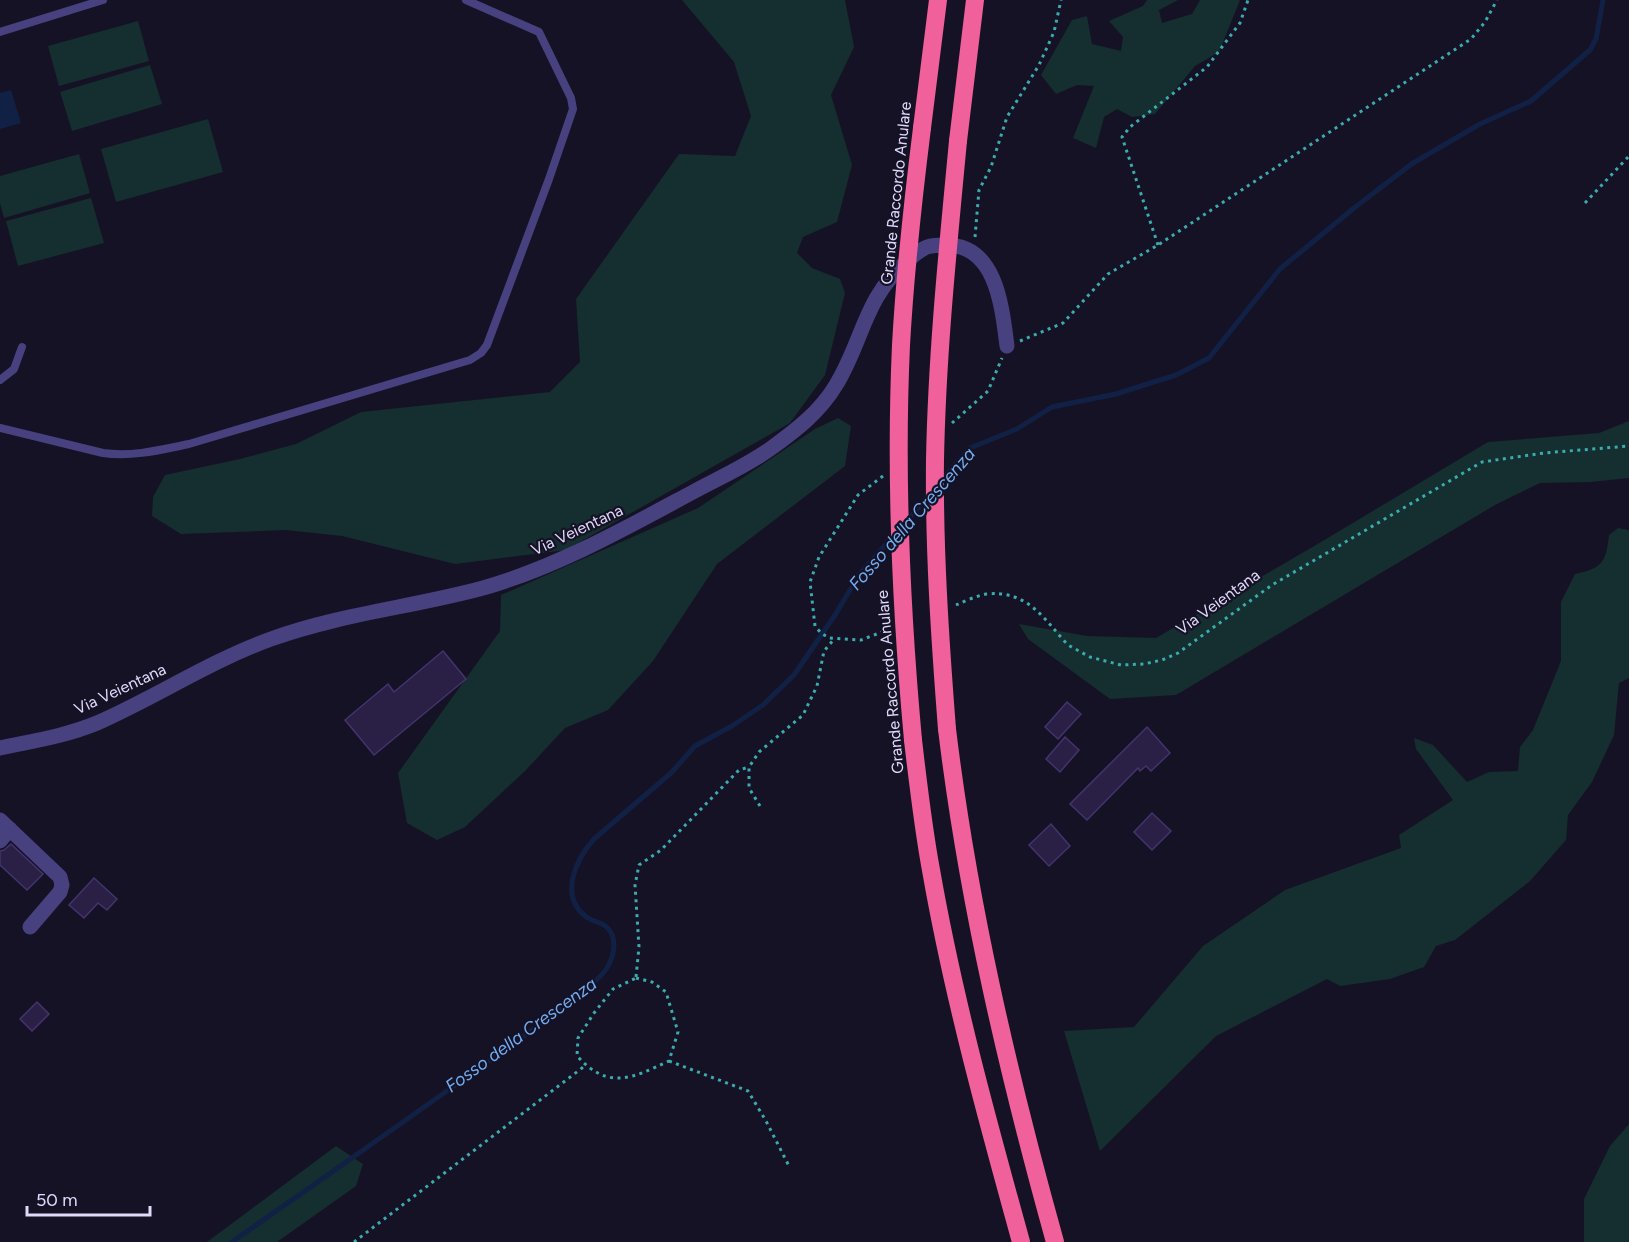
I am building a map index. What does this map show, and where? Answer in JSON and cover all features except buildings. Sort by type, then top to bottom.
[{"type":"highway","name":"Grande Raccordo Anulare","points":[[938,0],[906,287],[899,418],[901,570],[913,740],[938,911],[977,1079],[1021,1242]]},
{"type":"highway","points":[[975,0],[958,141],[945,282],[935,458],[938,597],[947,729],[965,856],[991,990],[1026,1136],[1055,1242]]},
{"type":"street","name":"Via Veientana","points":[[0,748],[65,734],[98,722],[229,656],[271,639],[328,622],[486,587],[535,570],[616,533],[760,456],[804,423],[821,405],[839,380],[877,295],[897,270],[912,257],[927,247],[937,245],[960,246],[973,252]]},
{"type":"street","points":[[973,252],[987,268],[997,292],[1007,346]]},
{"type":"street","points":[[3,830],[60,877],[62,885],[60,892],[30,927]]},
{"type":"lane","points":[[0,32],[103,0]]},
{"type":"lane","points":[[0,428],[103,453],[142,454],[200,441],[470,360],[481,353],[487,345],[573,109],[571,98],[539,32],[466,0]]},
{"type":"lane","points":[[0,380],[14,369],[22,347]]},
{"type":"path","points":[[973,252],[979,190],[991,167],[1007,117],[1039,65],[1054,32],[1062,0]]},
{"type":"path","points":[[1158,245],[1122,137],[1130,127],[1207,66],[1240,23],[1248,0]]},
{"type":"path","points":[[1007,346],[1063,323],[1108,274],[1158,245],[1471,39],[1485,22],[1497,0]]},
{"type":"path","points":[[1585,203],[1629,156]]},
{"type":"path","name":"Via Veientana","points":[[953,606],[984,594],[1011,594],[1030,604],[1075,650],[1090,657],[1121,665],[1144,664],[1178,653],[1272,585],[1482,462],[1544,453],[1629,446]]},
{"type":"path","points":[[815,626],[829,638],[861,640],[891,629]]},
{"type":"path","points":[[636,978],[639,947],[635,885],[639,865],[662,850],[739,770],[749,766],[759,752],[803,715],[817,686],[824,651],[834,638]]},
{"type":"path","points":[[749,766],[749,788],[760,806]]},
{"type":"path","points":[[669,1061],[678,1032],[666,992],[652,982],[636,978],[613,989],[578,1038],[577,1056],[586,1065],[606,1077],[632,1078],[669,1061],[748,1091],[789,1166]]},
{"type":"path","points":[[354,1242],[586,1065]]},
{"type":"green space","points":[[682,0],[845,0],[854,47],[831,95],[852,165],[837,222],[803,237],[797,253],[812,268],[840,279],[845,293],[825,375],[790,423],[566,550],[455,564],[342,536],[286,530],[181,534],[152,516],[153,497],[165,475],[296,444],[361,412],[550,392],[580,362],[576,299],[679,154],[735,156],[751,116],[734,62]]},
{"type":"green space","points":[[1147,0],[1178,0],[1159,10],[1162,23],[1192,14],[1200,0],[1240,0],[1219,52],[1195,66],[1155,114],[1132,117],[1117,109],[1104,117],[1096,148],[1073,138],[1094,86],[1077,85],[1056,94],[1041,75],[1072,20],[1087,16],[1092,44],[1121,51],[1123,37],[1109,21],[1143,6]]},
{"type":"green space","points":[[138,21],[149,61],[59,86],[48,46]]},
{"type":"green space","points":[[150,65],[162,104],[72,131],[60,92]]},
{"type":"green space","points":[[208,119],[223,172],[116,202],[101,149]]},
{"type":"green space","points":[[79,154],[90,193],[4,218],[0,203],[0,176]]},
{"type":"green space","points":[[91,198],[104,243],[18,266],[6,221]]},
{"type":"green space","points":[[838,418],[851,426],[845,466],[717,564],[653,661],[608,710],[565,728],[525,771],[465,827],[437,840],[407,823],[398,773],[500,631],[501,595],[698,508],[815,429]]},
{"type":"green space","points":[[1629,421],[1629,478],[1591,482],[1540,483],[1495,505],[1176,695],[1110,699],[1028,639],[1019,624],[1087,636],[1156,638],[1488,442],[1599,433]]},
{"type":"green space","points":[[1618,528],[1629,530],[1629,678],[1619,683],[1614,735],[1592,782],[1568,815],[1566,840],[1530,881],[1455,940],[1436,946],[1424,967],[1390,979],[1340,986],[1327,979],[1216,1036],[1100,1151],[1064,1031],[1134,1027],[1203,946],[1285,890],[1401,848],[1399,835],[1453,800],[1416,749],[1414,738],[1433,745],[1467,782],[1489,772],[1518,771],[1520,747],[1533,730],[1561,661],[1561,602],[1575,574],[1592,569],[1601,562],[1606,552],[1609,535]]},
{"type":"green space","points":[[1629,1124],[1629,1242],[1584,1242],[1584,1199],[1610,1146]]},
{"type":"green space","points":[[336,1146],[363,1164],[356,1186],[277,1242],[207,1242]]},
{"type":"water","points":[[11,90],[21,123],[0,129],[0,93]]},
{"type":"waterway","name":"Fosso della Crescenza","points":[[940,482],[970,448],[1017,429],[1052,407],[1116,394],[1176,375],[1209,358],[1280,269],[1354,208],[1413,163],[1480,124],[1531,101],[1590,50],[1596,39],[1603,0]]},
{"type":"waterway","name":"Fosso della Crescenza","points":[[905,523],[930,494]]},
{"type":"waterway","name":"Fosso della Crescenza","points":[[232,1242],[510,1046],[568,1004],[601,976],[608,966],[614,944],[612,934],[608,929],[584,915],[573,897],[573,876],[582,856],[594,839],[671,773],[695,746],[732,726],[763,705],[794,675],[859,575],[895,534]]}]
